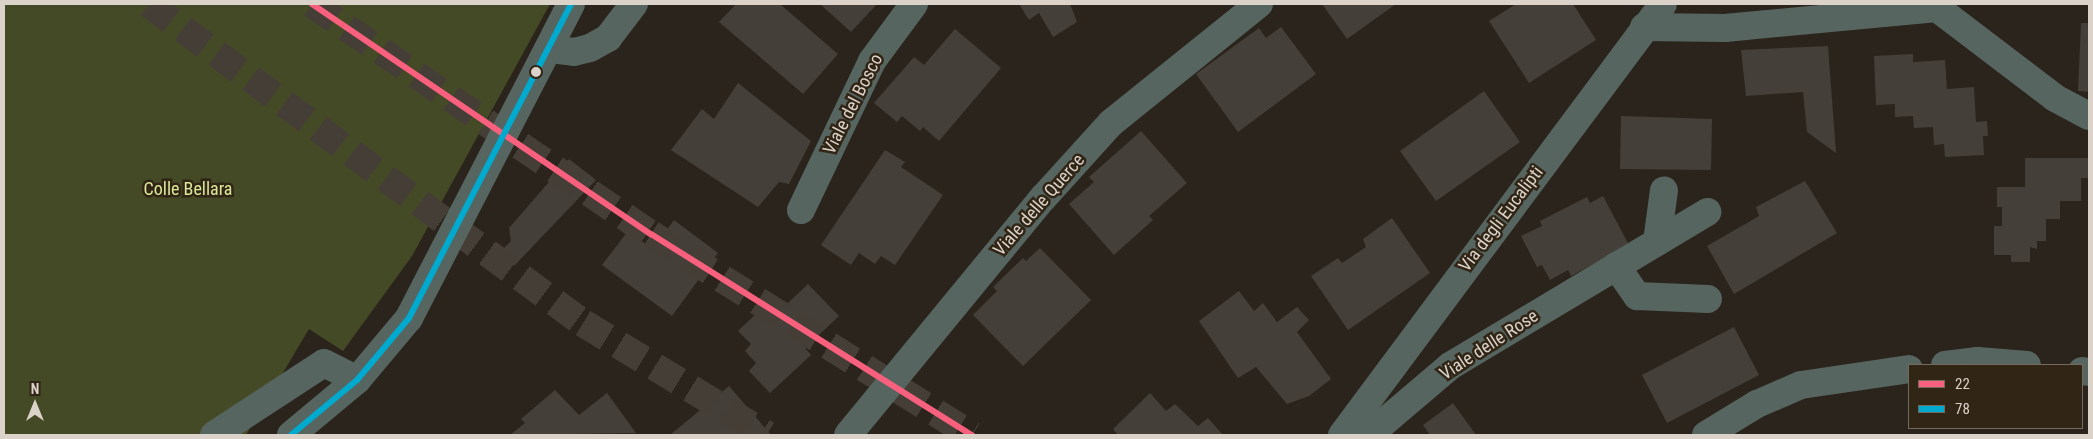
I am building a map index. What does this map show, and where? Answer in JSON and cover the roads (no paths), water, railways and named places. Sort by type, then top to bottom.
[{"type":"street","points":[[291,435],[357,380],[409,318],[550,49],[571,4]]},
{"type":"street","points":[[550,49],[574,52],[590,48],[608,38],[634,4]]},
{"type":"street","name":"Viale del Bosco","points":[[801,210],[872,61],[914,4]]},
{"type":"street","name":"Viale delle Querce","points":[[848,435],[1043,198],[1111,123],[1259,4]]},
{"type":"street","name":"Via degli Eucalipti","points":[[1342,435],[1663,4]]},
{"type":"street","points":[[1644,27],[1725,28],[1947,6],[2055,98],[2089,116]]},
{"type":"street","points":[[1657,242],[1664,190]]},
{"type":"street","name":"Viale delle Rose","points":[[1369,435],[1450,366],[1707,212]]},
{"type":"street","points":[[1616,266],[1637,296],[1708,299]]},
{"type":"street","points":[[1953,364],[1978,361],[2015,364]]},
{"type":"street","points":[[214,435],[324,363],[357,380]]},
{"type":"street","points":[[1706,435],[1757,404],[1801,385],[1908,369]]},
{"type":"tunnel","points":[[149,4],[583,323],[767,435]]},
{"type":"tunnel","points":[[312,4],[651,234],[972,435]]},
{"type":"park label","name":"Colle Bellara","points":[[188,189]]}]
